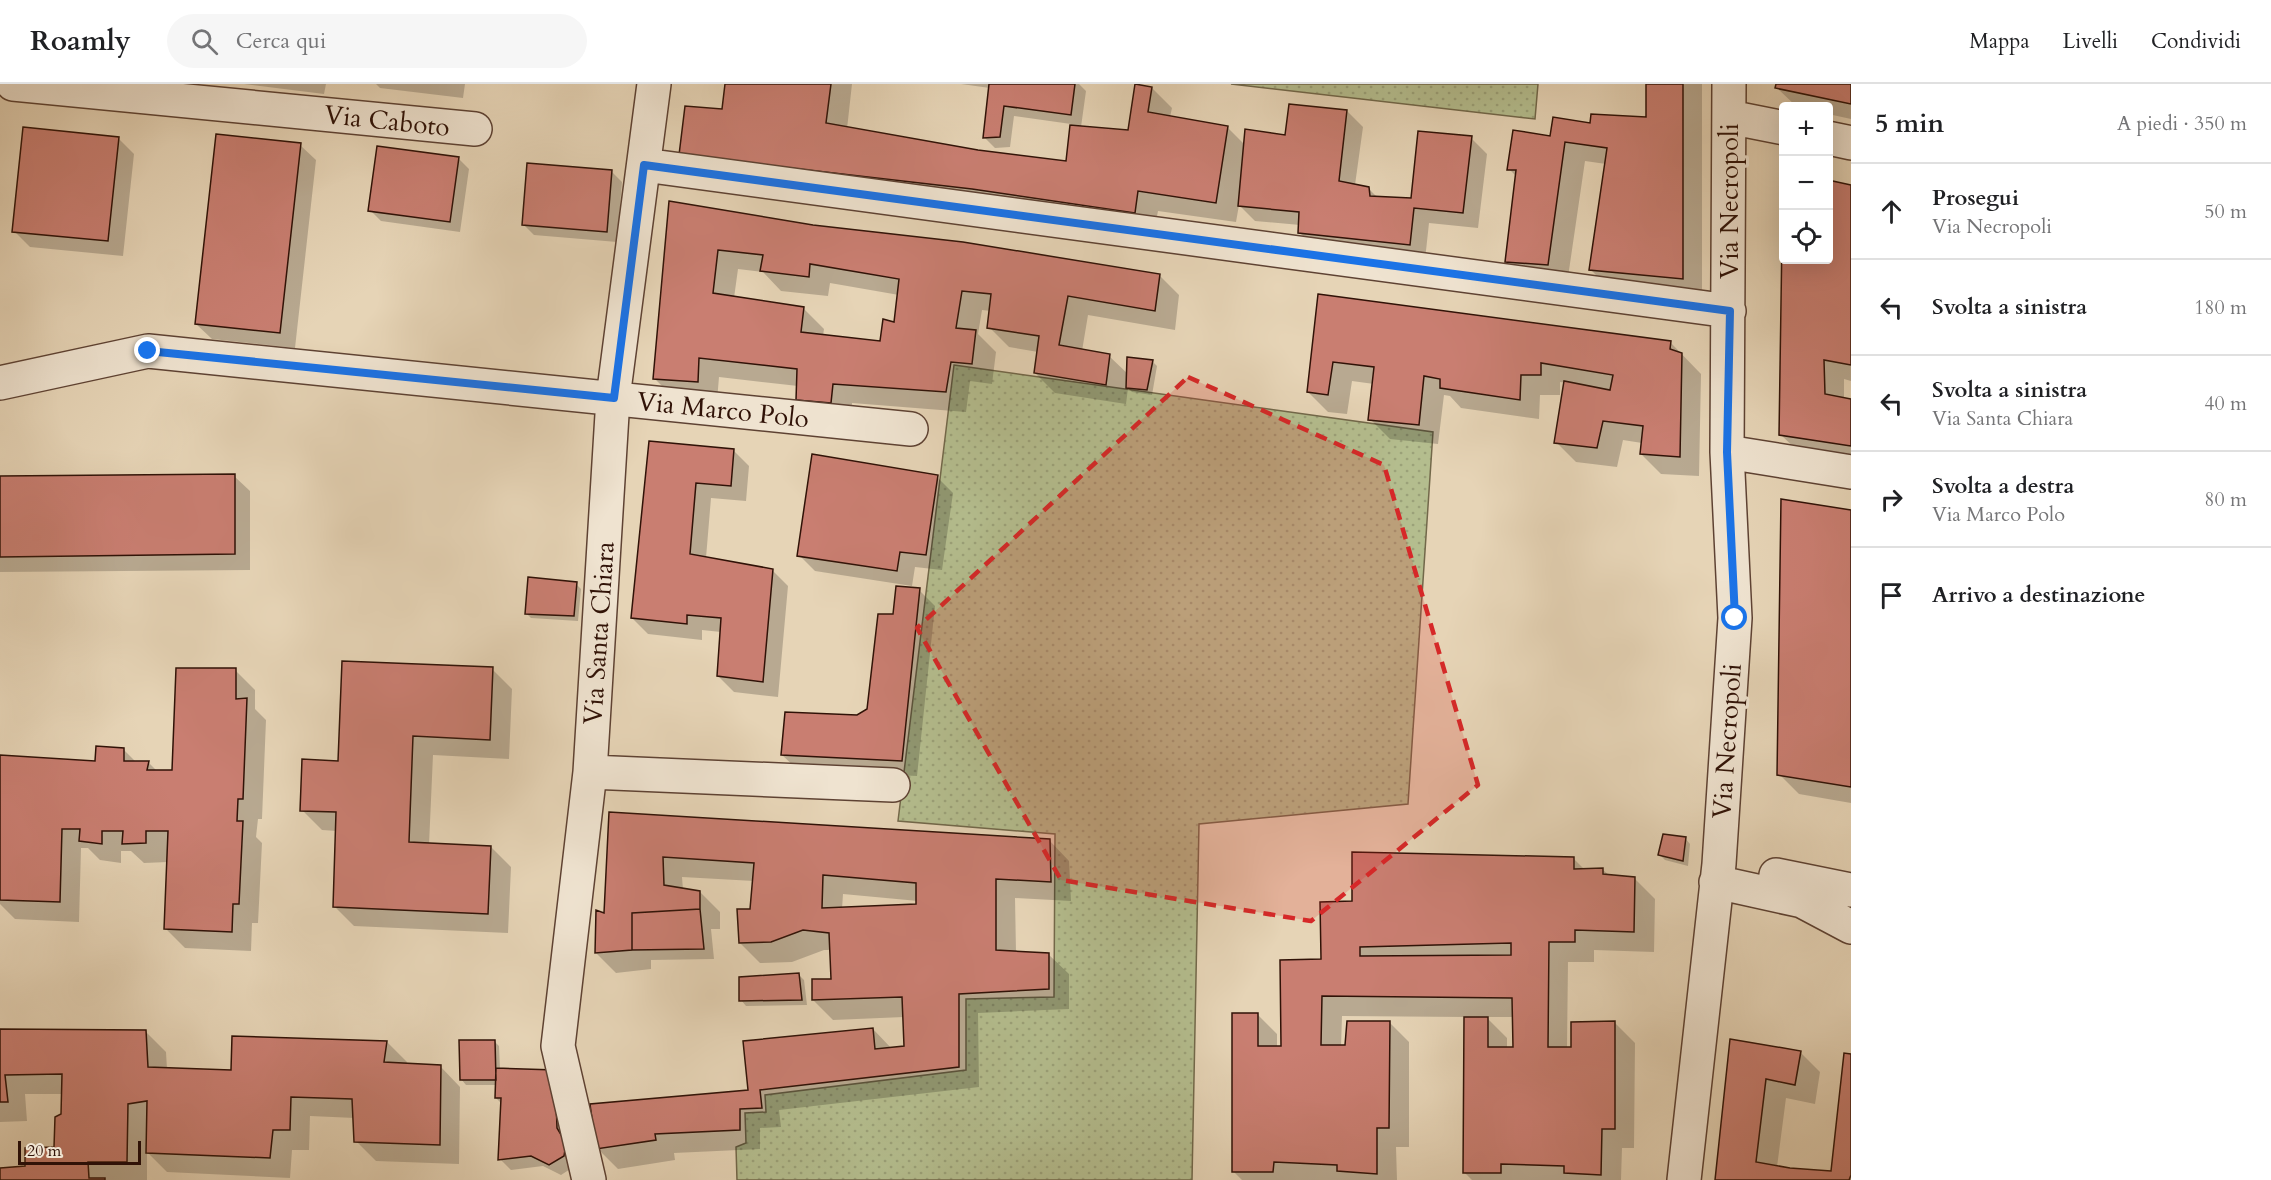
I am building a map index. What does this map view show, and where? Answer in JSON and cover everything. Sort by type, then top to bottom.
[{"type":"street","name":"Via Caboto","points":[[13,84],[475,129]]},
{"type":"street","name":"Via Santa Chiara","points":[[588,1180],[558,1046],[590,772],[614,398],[654,84]]},
{"type":"street","name":"Via Necropoli","points":[[1684,1180],[1717,873],[1735,618],[1727,452],[1730,311],[1729,84]]},
{"type":"street","points":[[1730,117],[1779,127]]},
{"type":"street","points":[[1833,139],[1851,143]]},
{"type":"street","points":[[644,165],[1730,311]]},
{"type":"street","name":"Via Marco Polo","points":[[0,383],[148,351],[911,429]]},
{"type":"street","points":[[1727,452],[1851,472]]},
{"type":"street","points":[[590,772],[893,785]]},
{"type":"street","points":[[1717,873],[1851,890]]},
{"type":"street","points":[[1717,873],[1802,901],[1851,927]]},
{"type":"highlighted area","points":[[1188,377],[1384,465],[1478,785],[1311,921],[1061,880],[917,628]]},
{"type":"green space","points":[[1231,84],[1538,84],[1535,119]]},
{"type":"green space","points":[[954,365],[1433,432],[1408,804],[1199,824],[1192,1180],[737,1180],[736,1147],[746,1143],[745,1113],[766,1112],[765,1095],[966,1070],[966,999],[1054,997],[1055,834],[898,821]]},
{"type":"building","points":[[725,84],[831,84],[826,123],[978,150],[1066,161],[1070,125],[1128,130],[1135,84],[1152,87],[1148,112],[1228,126],[1216,203],[1138,191],[1135,213],[972,189],[679,155],[685,106],[722,109]]},
{"type":"building","points":[[989,84],[1075,84],[1071,115],[1004,106],[1000,137],[983,138]]},
{"type":"building","points":[[1646,84],[1683,84],[1683,279],[1589,270],[1607,148],[1565,142],[1548,265],[1505,262],[1516,170],[1507,170],[1513,130],[1550,136],[1553,117],[1590,123],[1591,114],[1646,117]]},
{"type":"building","points":[[1776,84],[1851,84],[1851,104],[1775,88]]},
{"type":"building","points":[[1289,104],[1347,110],[1339,181],[1369,187],[1370,196],[1411,198],[1418,131],[1472,136],[1463,213],[1414,208],[1410,245],[1298,233],[1299,212],[1238,206],[1245,129],[1285,135]]},
{"type":"building","points":[[23,127],[119,137],[108,241],[12,232]]},
{"type":"building","points":[[216,134],[301,143],[280,333],[195,324]]},
{"type":"building","points":[[377,146],[459,157],[450,222],[368,211]]},
{"type":"building","points":[[527,163],[612,170],[607,232],[522,225]]},
{"type":"building","points":[[1833,181],[1851,185],[1851,365],[1824,360],[1825,394],[1851,399],[1851,446],[1779,435],[1782,264],[1833,264]]},
{"type":"building","points":[[669,201],[813,225],[963,242],[1160,274],[1155,311],[1068,296],[1059,345],[1110,354],[1106,385],[1034,373],[1039,336],[987,328],[991,294],[962,291],[956,328],[976,330],[972,364],[951,362],[946,392],[833,384],[831,403],[796,400],[797,369],[699,358],[698,382],[653,379]],"holes":[[[718,250],[763,255],[760,271],[809,277],[810,264],[899,279],[894,322],[883,319],[880,341],[801,332],[804,307],[713,293]]]},
{"type":"building","points":[[1318,294],[1671,341],[1670,349],[1682,353],[1680,457],[1640,454],[1643,426],[1603,421],[1597,448],[1554,443],[1564,381],[1610,390],[1613,375],[1541,363],[1541,375],[1521,375],[1520,400],[1440,388],[1440,379],[1424,376],[1419,425],[1368,420],[1374,367],[1333,362],[1328,395],[1307,392]]},
{"type":"building","points":[[1127,357],[1153,360],[1147,390],[1126,388]]},
{"type":"building","points":[[649,441],[734,449],[731,486],[696,483],[690,554],[773,569],[763,682],[717,676],[721,618],[687,615],[687,624],[631,618]]},
{"type":"building","points":[[812,454],[938,475],[926,555],[900,552],[897,571],[797,556]]},
{"type":"building","points":[[235,474],[235,554],[0,557],[0,476]]},
{"type":"building","points":[[1781,499],[1851,510],[1851,787],[1777,775]]},
{"type":"building","points":[[528,577],[577,582],[574,616],[525,614]]},
{"type":"building","points":[[896,586],[920,588],[902,761],[781,755],[785,712],[857,715],[867,709],[878,614],[893,614]]},
{"type":"building","points":[[342,661],[493,667],[490,740],[413,736],[409,842],[491,846],[488,914],[333,907],[336,812],[300,811],[302,759],[338,761]]},
{"type":"building","points":[[176,668],[236,668],[236,699],[247,698],[243,799],[238,799],[237,821],[243,821],[239,904],[233,904],[232,932],[164,929],[168,831],[146,831],[146,843],[122,844],[123,831],[102,831],[102,844],[79,841],[80,829],[62,829],[60,902],[0,900],[0,755],[95,761],[96,746],[124,748],[124,761],[149,761],[147,770],[172,770]]},
{"type":"building","points":[[609,812],[1050,839],[1051,882],[996,879],[996,950],[1049,953],[1049,989],[959,994],[959,1067],[760,1090],[762,1108],[740,1109],[740,1130],[655,1134],[656,1140],[596,1149],[590,1104],[748,1090],[743,1041],[873,1028],[875,1049],[904,1046],[902,997],[812,1000],[812,979],[831,979],[829,933],[803,930],[771,942],[739,943],[737,909],[750,909],[754,863],[663,857],[664,885],[700,891],[700,909],[632,913],[632,950],[595,953],[596,910],[604,913]],"holes":[[[823,875],[916,883],[916,904],[822,908]]]},
{"type":"building","points":[[1663,834],[1686,837],[1683,861],[1658,855]]},
{"type":"building","points":[[1352,852],[1574,857],[1574,869],[1603,868],[1603,874],[1635,877],[1634,932],[1575,930],[1575,942],[1549,942],[1548,1047],[1571,1047],[1571,1022],[1615,1021],[1615,1129],[1602,1129],[1601,1175],[1564,1173],[1564,1166],[1501,1164],[1501,1173],[1463,1173],[1464,1017],[1488,1017],[1488,1047],[1513,1047],[1512,998],[1322,996],[1321,1045],[1345,1045],[1347,1021],[1390,1021],[1389,1128],[1377,1128],[1377,1174],[1337,1171],[1337,1165],[1274,1162],[1273,1172],[1232,1172],[1232,1013],[1258,1013],[1258,1046],[1281,1046],[1280,960],[1321,959],[1320,902],[1352,901]],"holes":[[[1511,943],[1511,955],[1360,956],[1360,947]]]},
{"type":"building","points":[[700,909],[704,949],[632,950],[632,913]]},
{"type":"building","points":[[799,973],[802,1000],[739,1001],[739,977]]},
{"type":"building","points":[[0,1029],[146,1030],[148,1067],[231,1070],[232,1036],[387,1041],[384,1062],[441,1065],[440,1145],[354,1142],[352,1099],[291,1097],[290,1130],[273,1130],[270,1158],[146,1153],[147,1101],[128,1104],[127,1162],[88,1162],[89,1178],[105,1178],[105,1180],[0,1180],[0,1168],[25,1166],[25,1148],[54,1147],[55,1117],[61,1114],[62,1074],[5,1075],[8,1102],[0,1102]]},
{"type":"building","points":[[1730,1039],[1801,1051],[1795,1085],[1766,1079],[1756,1162],[1790,1168],[1831,1171],[1844,1053],[1851,1054],[1851,1175],[1849,1180],[1715,1180]]},
{"type":"building","points":[[459,1040],[495,1040],[496,1080],[460,1080]]},
{"type":"building","points":[[496,1068],[555,1070],[557,1128],[566,1143],[564,1156],[549,1165],[531,1156],[498,1160],[501,1098],[495,1098]]},
{"type":"route","points":[[148,351],[614,398],[644,165],[1730,311],[1727,452],[1735,618]]}]
